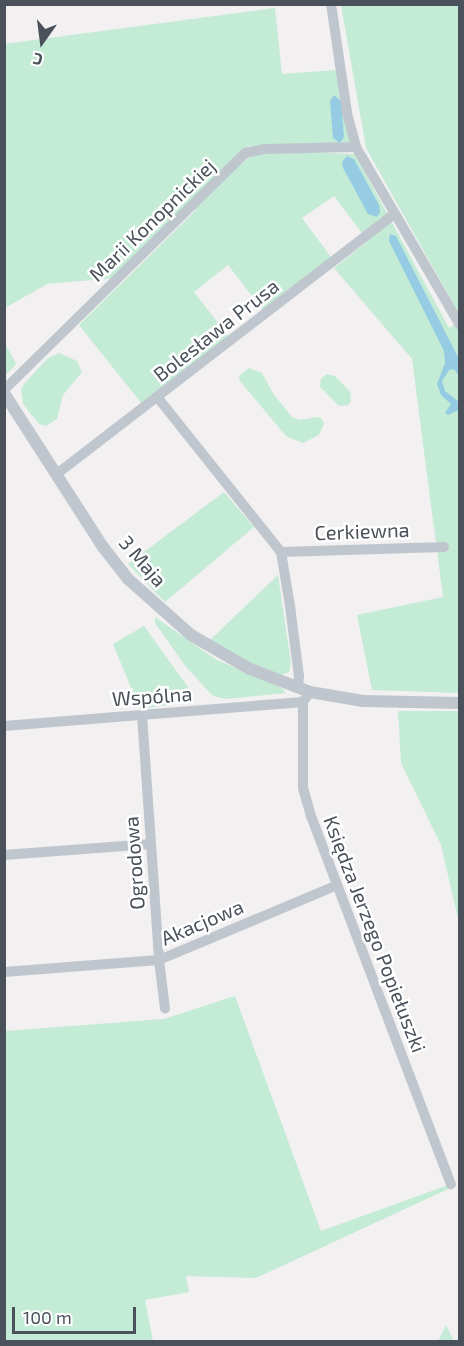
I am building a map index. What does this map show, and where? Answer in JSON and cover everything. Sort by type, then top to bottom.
[{"type":"street","points":[[331,4],[347,113],[356,147],[459,325]]},
{"type":"street","name":"Marii Konopnickiej","points":[[4,391],[245,153],[264,149],[356,147]]},
{"type":"street","name":"Bolesława Prusa","points":[[58,473],[394,214]]},
{"type":"street","name":"3 Maja","points":[[4,391],[103,547],[128,579],[160,610],[191,635],[220,654],[304,694],[363,701],[459,703]]},
{"type":"street","name":"Księdza Jerzego Popiełuszki","points":[[158,398],[281,552],[291,606],[299,676],[304,694],[303,788],[335,886],[451,1184]]},
{"type":"street","name":"Cerkiewna","points":[[281,552],[444,547]]},
{"type":"street","name":"Wspólna","points":[[4,726],[142,715],[304,694]]},
{"type":"street","name":"Ogrodowa","points":[[142,715],[159,960],[165,1009]]},
{"type":"street","points":[[4,855],[151,844]]},
{"type":"street","name":"Akacjowa","points":[[4,972],[159,960],[335,886]]},
{"type":"green space","points":[[341,5],[459,5],[459,314],[366,148]]},
{"type":"green space","points":[[275,8],[282,74],[337,70],[350,141],[347,144],[249,146],[238,153],[232,172],[248,158],[267,151],[355,154],[449,328],[459,321],[459,693],[372,690],[357,615],[443,597],[412,359],[334,268],[368,241],[334,196],[302,218],[331,257],[263,310],[228,265],[194,292],[229,337],[142,404],[79,325],[196,210],[194,201],[115,278],[47,284],[5,308],[4,44]]},
{"type":"green space","points":[[4,341],[16,364],[5,376],[4,376]]},
{"type":"green space","points":[[59,353],[77,361],[82,372],[63,395],[57,419],[46,426],[39,424],[23,404],[21,390],[47,359]]},
{"type":"green space","points":[[249,368],[262,373],[274,395],[292,417],[299,420],[318,417],[322,419],[324,424],[319,435],[303,443],[286,436],[240,381],[239,376]]},
{"type":"green space","points":[[327,374],[335,376],[350,392],[351,402],[348,405],[339,406],[320,387],[321,379]]},
{"type":"green space","points":[[224,492],[254,527],[165,602],[128,564]]},
{"type":"green space","points":[[278,575],[291,663],[289,672],[281,675],[246,661],[209,641]]},
{"type":"green space","points":[[155,617],[217,660],[282,688],[286,693],[227,699],[213,696],[186,667],[155,623]]},
{"type":"green space","points":[[144,626],[193,694],[194,701],[140,709],[113,644]]},
{"type":"green space","points":[[398,711],[459,711],[459,923],[441,845],[401,763]]},
{"type":"green space","points":[[235,996],[321,1231],[451,1184],[448,1189],[256,1278],[186,1276],[189,1292],[145,1300],[153,1341],[5,1342],[5,1031],[164,1019]]},
{"type":"green space","points":[[446,1325],[454,1341],[438,1341]]},
{"type":"water","points":[[334,95],[341,101],[344,137],[340,143],[333,138],[330,101]]},
{"type":"water","points":[[347,156],[354,159],[379,205],[380,213],[377,217],[368,214],[343,168],[342,162]]},
{"type":"water","points":[[390,234],[396,236],[459,359],[459,377],[455,370],[450,369],[442,381],[445,391],[459,402],[459,410],[448,415],[445,413],[451,404],[441,395],[437,384],[445,363],[444,351],[389,241]]}]
